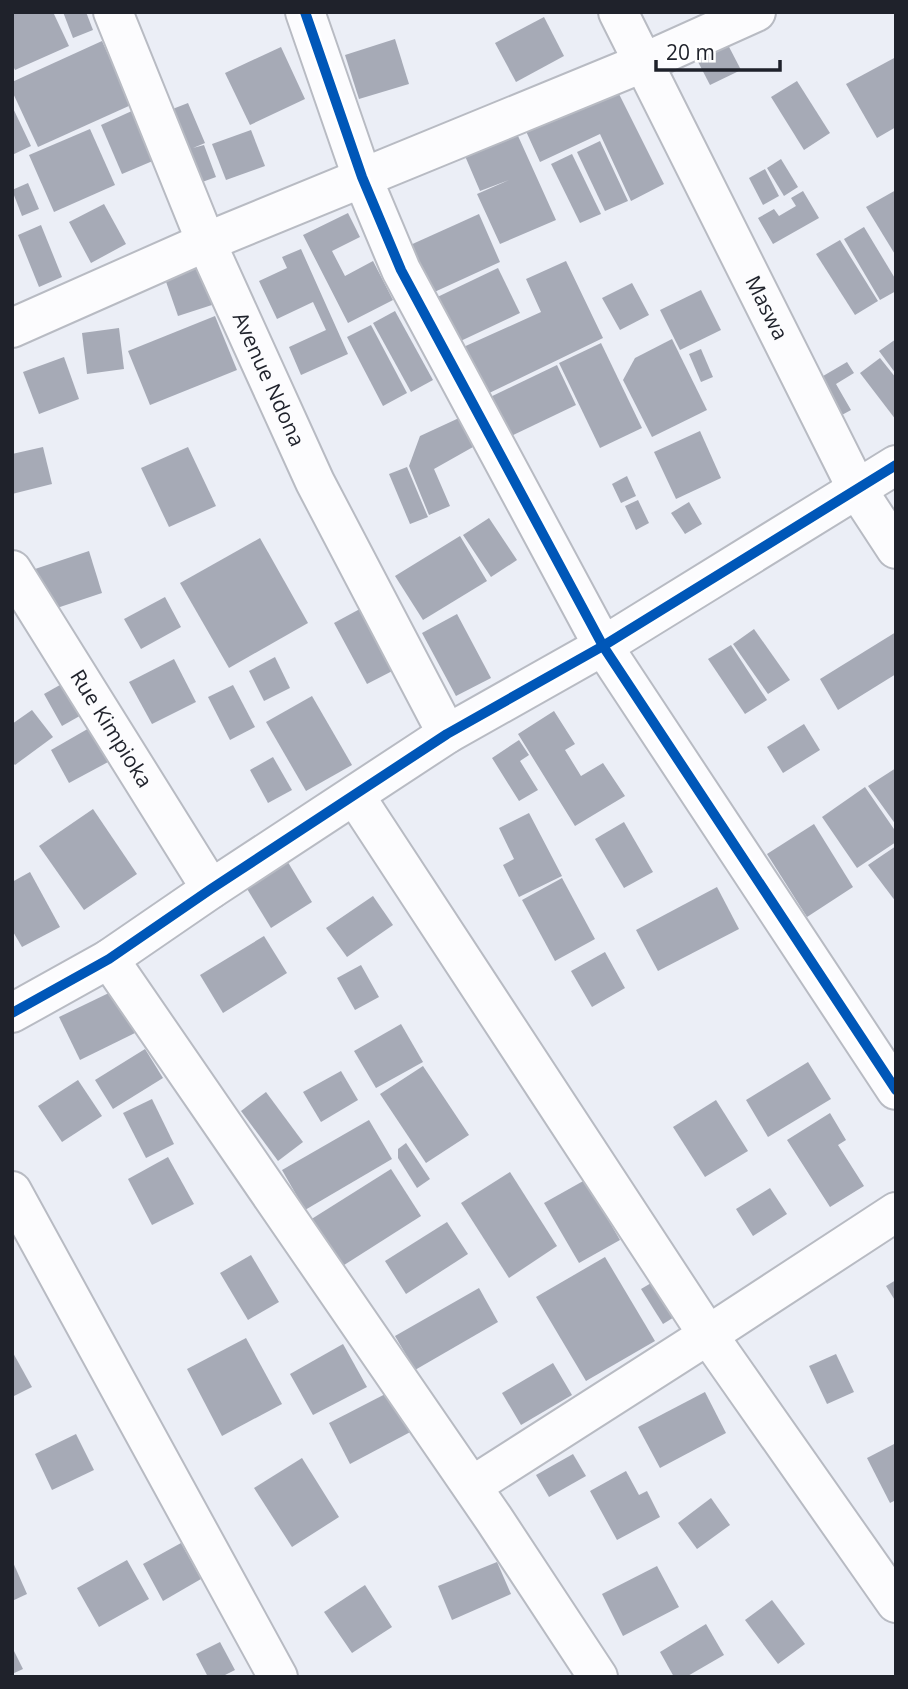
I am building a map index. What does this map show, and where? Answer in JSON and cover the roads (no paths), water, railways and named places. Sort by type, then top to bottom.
[{"type":"street","name":"Avenue Ndona","points":[[113,12],[206,242],[315,482],[447,734]]},
{"type":"street","points":[[304,12],[362,177],[401,270],[603,646],[896,1090]]},
{"type":"street","name":"Maswa","points":[[618,12],[858,491],[896,549]]},
{"type":"street","points":[[12,328],[206,242],[645,62],[756,12]]},
{"type":"street","points":[[12,1013],[109,959],[447,734],[603,646],[858,491],[896,465]]},
{"type":"street","name":"Rue Kimpioka","points":[[12,570],[211,889]]},
{"type":"street","points":[[355,796],[709,1335],[896,1603]]},
{"type":"street","points":[[109,959],[472,1486],[598,1677]]},
{"type":"street","points":[[12,1191],[278,1677]]},
{"type":"street","points":[[472,1486],[896,1212]]}]
